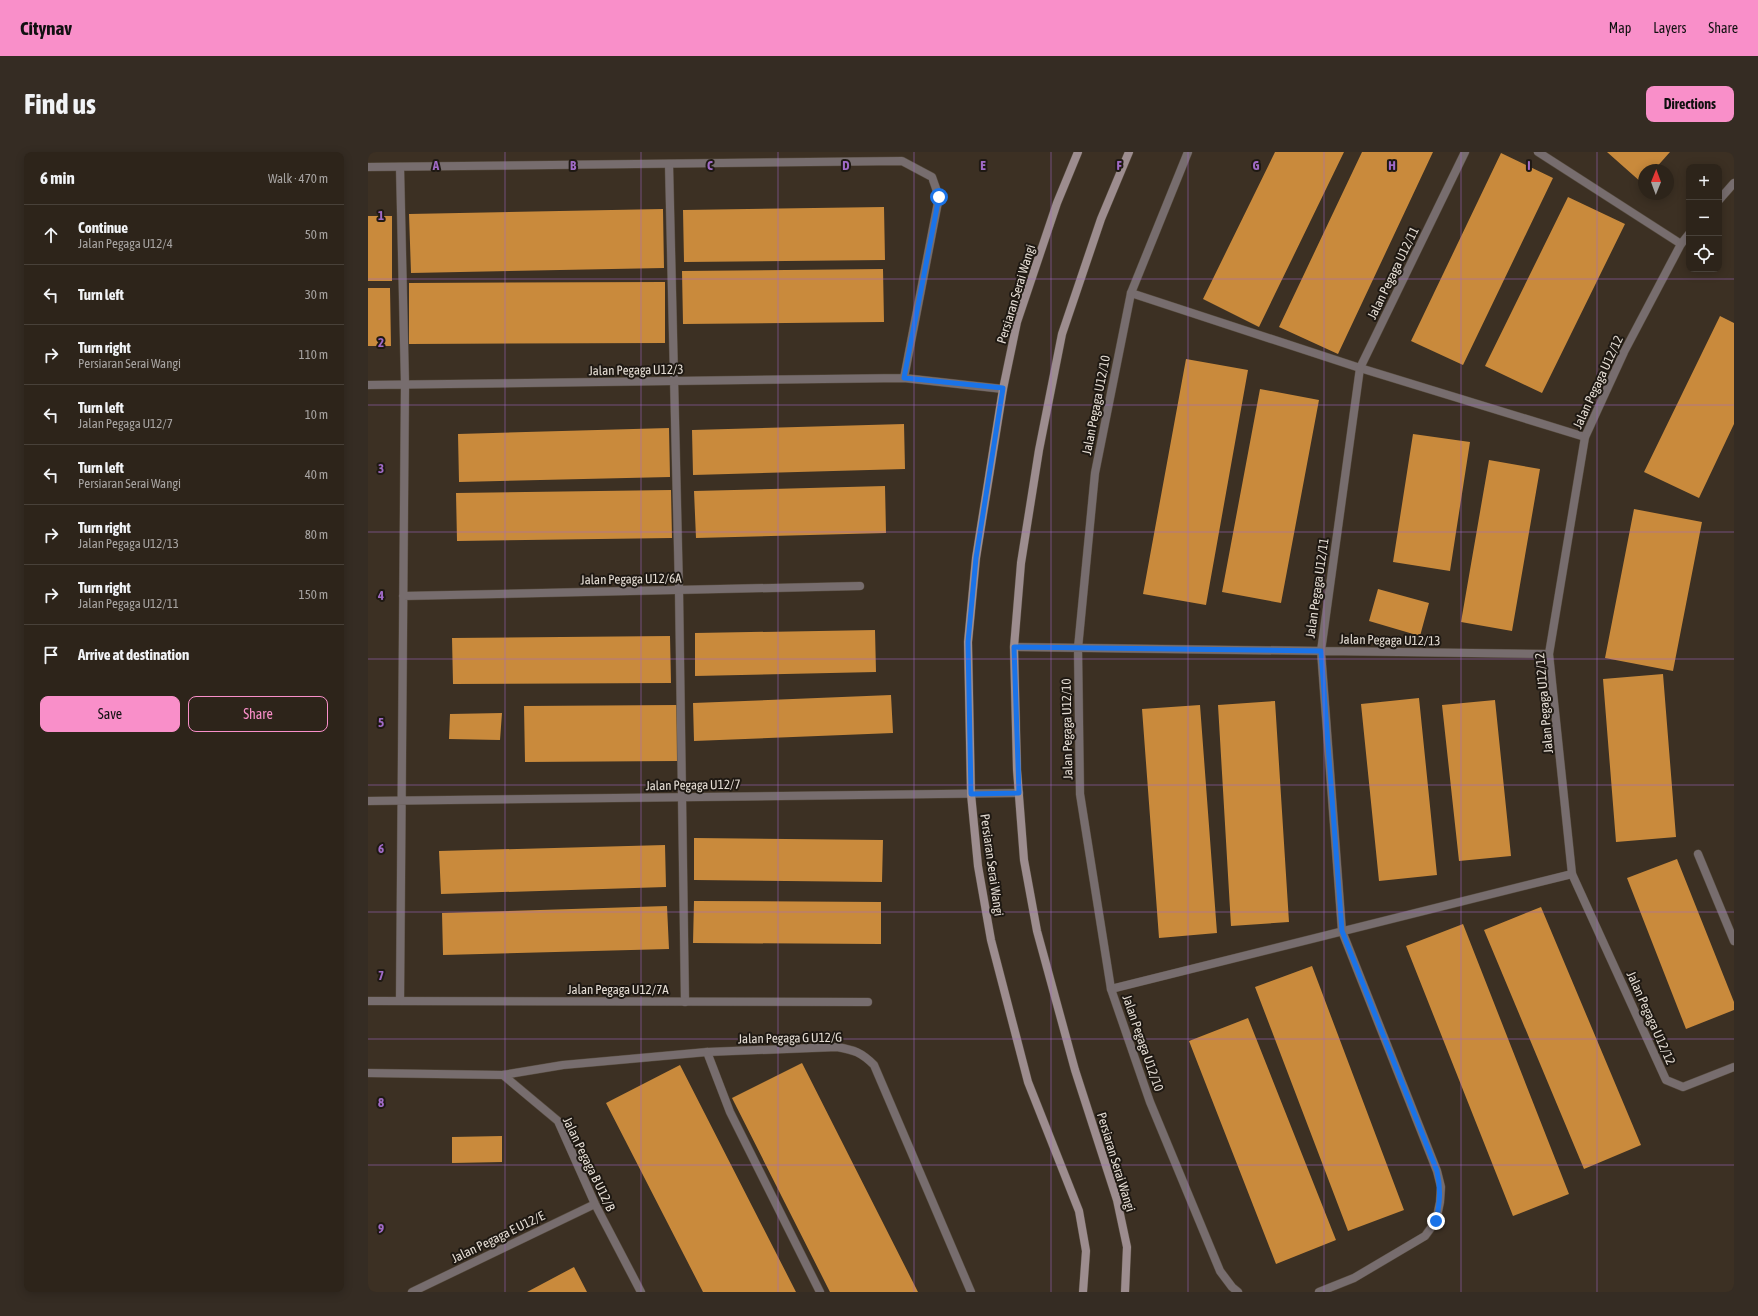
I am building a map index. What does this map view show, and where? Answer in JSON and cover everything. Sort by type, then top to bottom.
[{"type":"street","name":"Persiaran Serai Wangi","points":[[1078,152],[1058,203],[1017,322],[1003,388],[976,558],[968,642],[971,794],[978,866],[991,940],[1028,1082],[1079,1211],[1086,1251],[1083,1292]]},
{"type":"street","name":"Persiaran Serai Wangi","points":[[1125,1292],[1127,1248],[1117,1200],[1075,1070],[1037,931],[1024,860],[1019,793],[1014,647],[1025,541],[1039,450],[1062,334],[1101,219],[1129,152]]},
{"type":"street","name":"Jalan Pegaga U12/10","points":[[1188,152],[1131,293],[1095,474],[1078,648],[1080,794],[1111,989],[1150,1102],[1220,1271],[1232,1287],[1238,1292]]},
{"type":"street","name":"Jalan Pegaga U12/11","points":[[1319,1292],[1354,1278],[1425,1236],[1436,1221],[1440,1202],[1440,1186],[1437,1171],[1342,931],[1321,651],[1360,368],[1465,152]]},
{"type":"street","points":[[1538,152],[1681,244]]},
{"type":"street","points":[[368,167],[902,161],[932,177],[939,197],[904,378]]},
{"type":"street","points":[[669,164],[685,1002]]},
{"type":"street","points":[[400,167],[405,384],[400,1001]]},
{"type":"street","points":[[1722,197],[1734,183]]},
{"type":"street","name":"Jalan Pegaga U12/12","points":[[1687,236],[1681,244],[1624,352],[1586,437],[1549,654],[1572,874],[1666,1080],[1683,1087],[1734,1067]]},
{"type":"street","points":[[1131,293],[1360,368],[1586,437]]},
{"type":"street","name":"Jalan Pegaga U12/3","points":[[368,385],[904,378],[1003,388]]},
{"type":"street","name":"Jalan Pegaga U12/6A","points":[[403,596],[860,586]]},
{"type":"street","name":"Jalan Pegaga U12/13","points":[[1014,647],[1549,654]]},
{"type":"street","name":"Jalan Pegaga U12/7","points":[[368,801],[1019,793]]},
{"type":"street","points":[[1698,854],[1734,941]]},
{"type":"street","points":[[1111,989],[1572,874]]},
{"type":"street","name":"Jalan Pegaga U12/7A","points":[[368,1001],[868,1002]]},
{"type":"street","name":"Jalan Pegaga G U12/G","points":[[503,1075],[563,1065],[707,1052],[837,1047],[854,1050],[865,1056],[874,1065],[971,1292]]},
{"type":"street","points":[[707,1052],[730,1112],[820,1292]]},
{"type":"street","points":[[368,1073],[503,1075]]},
{"type":"street","name":"Jalan Pegaga B U12/B","points":[[503,1075],[558,1121],[595,1204],[641,1292]]},
{"type":"street","name":"Jalan Pegaga E U12/E","points":[[412,1292],[595,1204]]},
{"type":"building","points":[[1275,152],[1344,152],[1259,327],[1203,299]]},
{"type":"building","points":[[1362,152],[1433,152],[1338,354],[1279,327]]},
{"type":"building","points":[[1607,152],[1670,152],[1659,164],[1638,164],[1638,179]]},
{"type":"building","points":[[1501,153],[1553,178],[1463,365],[1411,341]]},
{"type":"building","points":[[1568,197],[1625,224],[1542,393],[1485,366]]},
{"type":"building","points":[[884,207],[885,260],[684,262],[683,210]]},
{"type":"building","points":[[663,209],[664,268],[411,273],[409,214]]},
{"type":"building","points":[[368,216],[392,216],[392,281],[368,281]]},
{"type":"building","points":[[883,269],[884,322],[683,324],[682,271]]},
{"type":"building","points":[[665,282],[665,343],[409,344],[409,283]]},
{"type":"building","points":[[368,288],[390,288],[391,346],[368,346]]},
{"type":"building","points":[[1720,316],[1734,323],[1734,424],[1699,498],[1644,472]]},
{"type":"building","points":[[1186,359],[1248,370],[1206,605],[1143,594]]},
{"type":"building","points":[[1260,389],[1319,400],[1281,603],[1222,592]]},
{"type":"building","points":[[904,424],[905,469],[693,475],[692,430]]},
{"type":"building","points":[[669,428],[670,477],[459,482],[458,434]]},
{"type":"building","points":[[1413,434],[1470,442],[1450,571],[1393,562]]},
{"type":"building","points":[[1489,460],[1540,469],[1512,631],[1461,622]]},
{"type":"building","points":[[885,486],[886,533],[696,538],[694,491]]},
{"type":"building","points":[[671,490],[672,538],[457,541],[456,493]]},
{"type":"building","points":[[1634,509],[1702,522],[1673,671],[1605,658]]},
{"type":"building","points":[[1378,589],[1429,603],[1420,636],[1369,621]]},
{"type":"building","points":[[875,630],[876,672],[695,676],[695,633]]},
{"type":"building","points":[[670,636],[671,683],[453,684],[452,638]]},
{"type":"building","points":[[1663,674],[1676,837],[1616,842],[1603,679]]},
{"type":"building","points":[[891,695],[893,733],[694,741],[693,703]]},
{"type":"building","points":[[1419,698],[1437,875],[1379,881],[1361,704]]},
{"type":"building","points":[[1495,700],[1511,856],[1459,861],[1442,705]]},
{"type":"building","points":[[1275,701],[1289,922],[1231,926],[1218,705]]},
{"type":"building","points":[[677,705],[677,761],[525,762],[524,706]]},
{"type":"building","points":[[1200,705],[1217,933],[1159,938],[1142,709]]},
{"type":"building","points":[[502,713],[500,740],[449,739],[450,714]]},
{"type":"building","points":[[694,838],[883,840],[882,882],[694,880]]},
{"type":"building","points":[[665,845],[666,887],[441,894],[439,851]]},
{"type":"building","points":[[1677,859],[1734,1002],[1734,1010],[1686,1029],[1627,878]]},
{"type":"building","points":[[694,901],[881,902],[881,944],[693,943]]},
{"type":"building","points":[[667,906],[669,949],[443,955],[442,913]]},
{"type":"building","points":[[1541,907],[1641,1145],[1584,1169],[1484,930]]},
{"type":"building","points":[[1463,924],[1569,1194],[1513,1216],[1406,946]]},
{"type":"building","points":[[1312,966],[1404,1210],[1348,1231],[1255,987]]},
{"type":"building","points":[[1248,1018],[1336,1240],[1276,1264],[1189,1041]]},
{"type":"building","points":[[802,1063],[918,1292],[830,1292],[732,1098]]},
{"type":"building","points":[[680,1065],[796,1292],[703,1292],[606,1103]]},
{"type":"building","points":[[502,1136],[502,1162],[452,1163],[452,1137]]},
{"type":"building","points":[[574,1267],[587,1292],[527,1292]]},
{"type":"route","points":[[939,197],[904,378],[1003,388],[976,558],[968,642],[971,794],[1019,793],[1017,770],[1014,647],[1321,651],[1342,931],[1437,1171],[1440,1186],[1440,1202],[1436,1221]]}]
